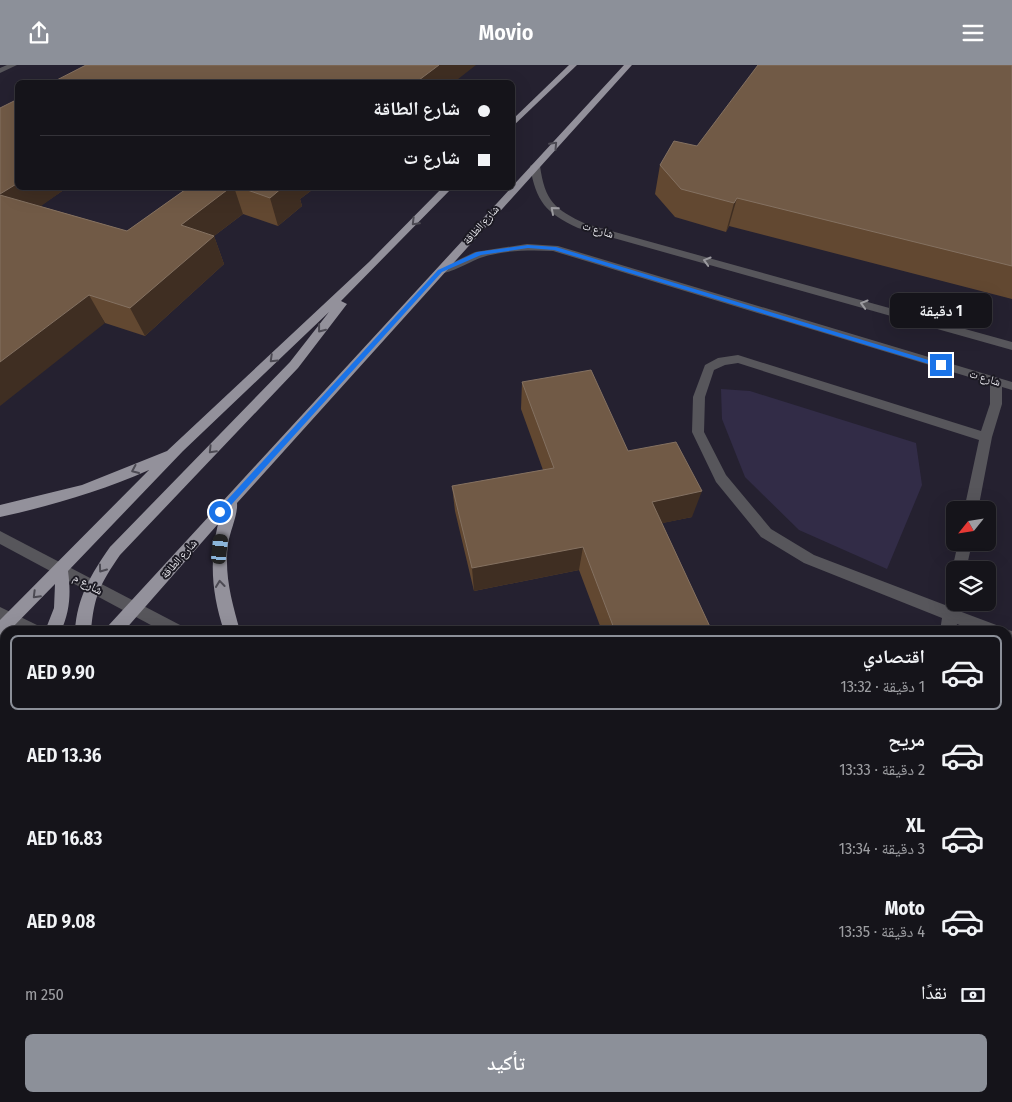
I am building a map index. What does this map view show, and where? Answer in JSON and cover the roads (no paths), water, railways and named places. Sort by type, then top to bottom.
[{"type":"main road","points":[[515,122],[573,65]]},
{"type":"main road","name":"شارع الطاقة","points":[[515,187],[628,65]]},
{"type":"main road","points":[[4,621],[60,569],[178,448],[373,263],[446,190]]},
{"type":"main road","name":"شارع الطاقة","points":[[119,626],[513,190]]},
{"type":"main road","points":[[84,626],[91,586],[116,551],[294,365],[373,263]]},
{"type":"main road","points":[[0,511],[37,504],[112,481],[178,448]]},
{"type":"main road","points":[[230,626],[222,603],[218,566],[222,531],[233,498]]},
{"type":"main road","points":[[56,626],[60,618],[65,596],[60,569]]},
{"type":"street","points":[[0,71],[13,65]]},
{"type":"street","name":"شارع ت","points":[[535,165],[538,188],[544,201],[560,215],[582,226],[1012,345]]},
{"type":"street","name":"شارع ت","points":[[440,271],[479,254],[528,247],[554,249],[1012,386]]},
{"type":"street","points":[[980,626],[810,559],[766,533],[721,478],[698,432],[699,397],[709,368],[722,361],[738,359],[986,437]]},
{"type":"street","points":[[973,501],[986,437],[996,404],[996,382]]},
{"type":"street","name":"شارع م","points":[[0,537],[166,626]]},
{"type":"street","points":[[949,626],[951,611]]},
{"type":"street","points":[[4,621],[18,626]]}]
